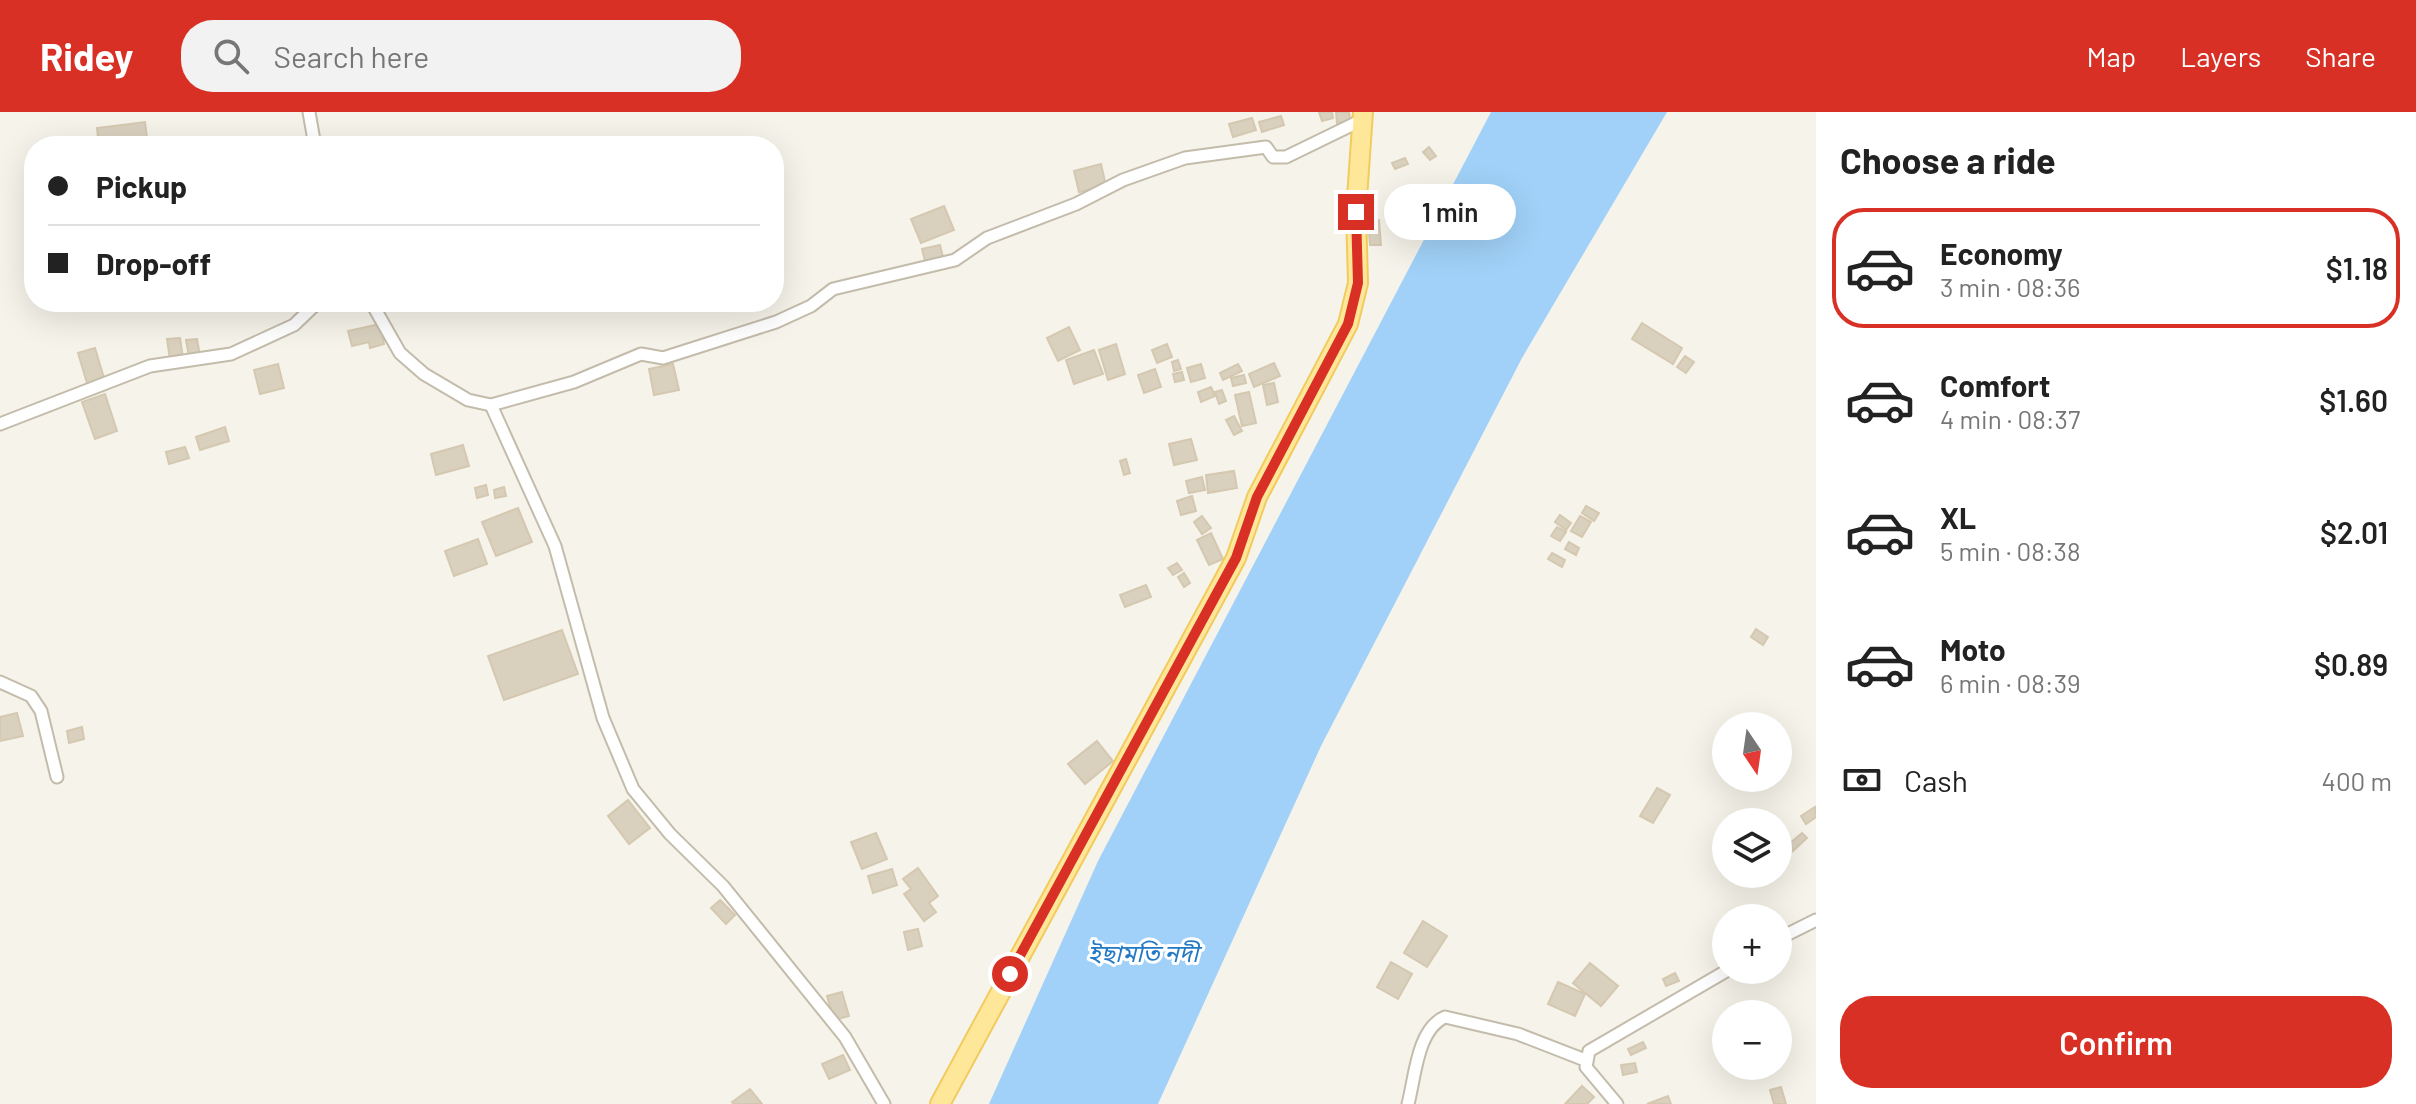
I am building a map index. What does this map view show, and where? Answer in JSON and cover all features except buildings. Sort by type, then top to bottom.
[{"type":"main road","points":[[940,1104],[1236,558],[1257,497],[1348,324],[1358,283],[1356,212],[1363,116]]},
{"type":"street","points":[[309,112],[313,136]]},
{"type":"street","points":[[377,312],[400,353],[424,374],[468,400],[491,405],[574,382],[641,354],[663,358],[776,322],[811,306],[833,289],[955,260],[987,238],[1076,204],[1123,180],[1185,158],[1266,147],[1273,157],[1286,157],[1363,116]]},
{"type":"street","points":[[0,424],[150,366],[231,354],[294,325],[308,312]]},
{"type":"street","points":[[491,405],[555,546],[603,718],[633,789],[670,834],[723,886],[845,1037],[884,1104]]},
{"type":"street","points":[[0,682],[31,696],[41,711],[57,777]]},
{"type":"street","points":[[1792,932],[1816,920]]},
{"type":"street","points":[[1617,1104],[1586,1067],[1589,1051],[1712,979]]},
{"type":"street","points":[[1408,1104],[1423,1041],[1436,1021],[1445,1017],[1518,1034],[1585,1060]]},
{"type":"water","name":"ইছামতি নদী","points":[[1491,112],[1667,112],[1522,358],[1321,746],[1158,1104],[989,1104],[1098,861]]},
{"type":"route","points":[[1010,974],[1236,558],[1257,497],[1284,440],[1348,324],[1358,283],[1356,212]]}]
